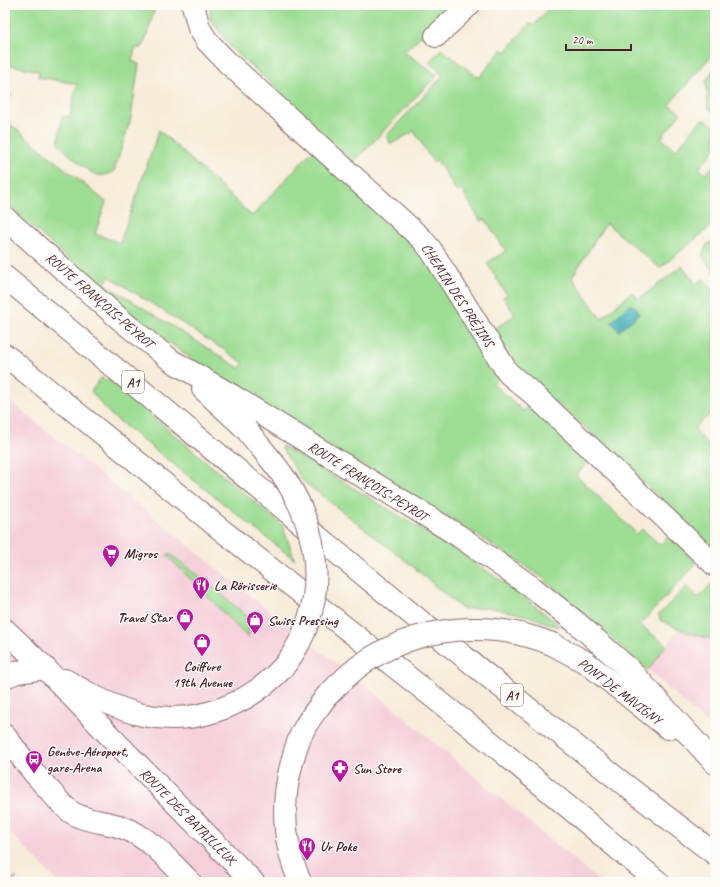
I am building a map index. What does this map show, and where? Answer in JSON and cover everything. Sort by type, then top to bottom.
[{"type":"main road","name":"CHEMIN DES PRÉJINS","points":[[193,5],[199,28],[207,41],[227,62],[422,239],[431,250],[508,373],[532,393],[715,565]]},
{"type":"main road","points":[[436,36],[469,5]]},
{"type":"main road","name":"ROUTE FRANÇOIS-PEYROT","points":[[5,218],[122,321],[172,361],[231,395],[459,536],[533,588],[577,623],[630,670],[715,764]]},
{"type":"main road","name":"A1","points":[[5,277],[438,636],[646,802],[715,868]]},
{"type":"main road","points":[[5,355],[213,523],[494,745],[658,882]]},
{"type":"main road","points":[[5,677],[18,672],[46,668],[91,694],[127,710],[155,717],[190,717],[207,714],[232,706],[262,687],[285,665],[305,632],[312,611],[317,580],[313,546],[303,511],[289,485],[268,455],[246,429],[172,361]]},
{"type":"main road","name":"ROUTE DES BATAILLEUX","points":[[5,630],[46,668],[106,732],[254,882]]},
{"type":"main road","name":"PONT DE MAVIGNY","points":[[300,882],[290,854],[287,840],[285,801],[286,783],[295,750],[304,728],[326,697],[361,665],[377,655],[407,641],[435,633],[450,630],[502,630],[537,638],[552,644],[587,663],[715,764]]},
{"type":"main road","points":[[5,736],[34,774],[72,813],[85,818],[121,826],[138,834],[162,853],[190,882]]},
{"type":"main road","points":[[646,802],[715,854]]},
{"type":"shaded area","points":[[5,397],[293,630],[379,696],[600,882],[58,882],[5,827]]},
{"type":"shaded area","points":[[679,629],[703,637],[715,639],[715,731],[648,670]]},
{"type":"green space","points":[[5,5],[156,5],[143,47],[135,49],[132,61],[139,64],[131,118],[114,171],[105,175],[94,174],[77,162],[58,143],[62,117],[70,116],[77,84],[38,77],[39,71],[10,65],[5,89]]},
{"type":"green space","points":[[210,5],[453,5],[404,52],[437,75],[353,163],[276,88],[232,49],[210,19]]},
{"type":"green space","points":[[551,5],[715,5],[715,51],[669,105],[681,113],[661,138],[676,150],[701,120],[706,120],[715,127],[715,149],[699,168],[706,174],[715,164],[715,223],[660,268],[606,223],[572,277],[601,319],[632,292],[639,299],[682,266],[696,284],[703,279],[715,294],[715,410],[694,428],[715,454],[715,544],[712,545],[702,538],[588,430],[515,368],[490,332],[515,315],[503,297],[507,295],[487,263],[506,251],[485,219],[481,222],[462,190],[457,192],[437,160],[433,162],[414,131],[391,144],[386,136],[443,76],[429,62],[441,49],[479,78],[502,49],[506,52],[530,23],[534,26]]},
{"type":"green space","points":[[715,68],[715,113],[708,108],[706,81]]},
{"type":"green space","points":[[5,93],[11,94],[5,119]]},
{"type":"green space","points":[[5,120],[106,202],[95,234],[120,243],[159,130],[252,216],[313,150],[423,252],[500,375],[493,384],[523,411],[529,405],[590,460],[576,475],[637,534],[642,529],[660,545],[670,534],[694,559],[695,565],[640,625],[666,645],[648,670],[543,578],[465,527],[233,388],[163,338],[79,269],[5,202]],"holes":[[[109,276],[244,363],[239,368],[105,284]]]},
{"type":"green space","points":[[715,239],[715,273],[702,255],[707,245]]},
{"type":"green space","points":[[101,378],[110,381],[282,525],[295,560],[110,414],[91,391]]},
{"type":"green space","points":[[282,446],[454,549],[515,590],[559,625],[558,627],[528,616],[492,608],[462,609],[410,564],[303,481],[281,447]]},
{"type":"green space","points":[[170,554],[210,584],[250,619],[248,638],[167,555]]},
{"type":"green space","points":[[715,580],[715,639],[687,632],[660,620],[659,614],[687,586],[698,598]]},
{"type":"water","points":[[630,304],[637,308],[639,314],[619,331],[611,322]]},
{"type":"place","name":"Migros","points":[[111,568]]},
{"type":"place","name":"La Rörisserie","points":[[201,600]]},
{"type":"place","name":"Travel Star","points":[[185,632]]},
{"type":"place","name":"Swiss Pressing","points":[[255,635]]},
{"type":"place","name":"Coiffure 19th Avenue","points":[[202,657]]},
{"type":"place","name":"Genève-Aéroport, gare-Arena","points":[[34,774]]},
{"type":"place","name":"Sun Store","points":[[340,783]]},
{"type":"place","name":"Ur Poke","points":[[307,861]]}]
